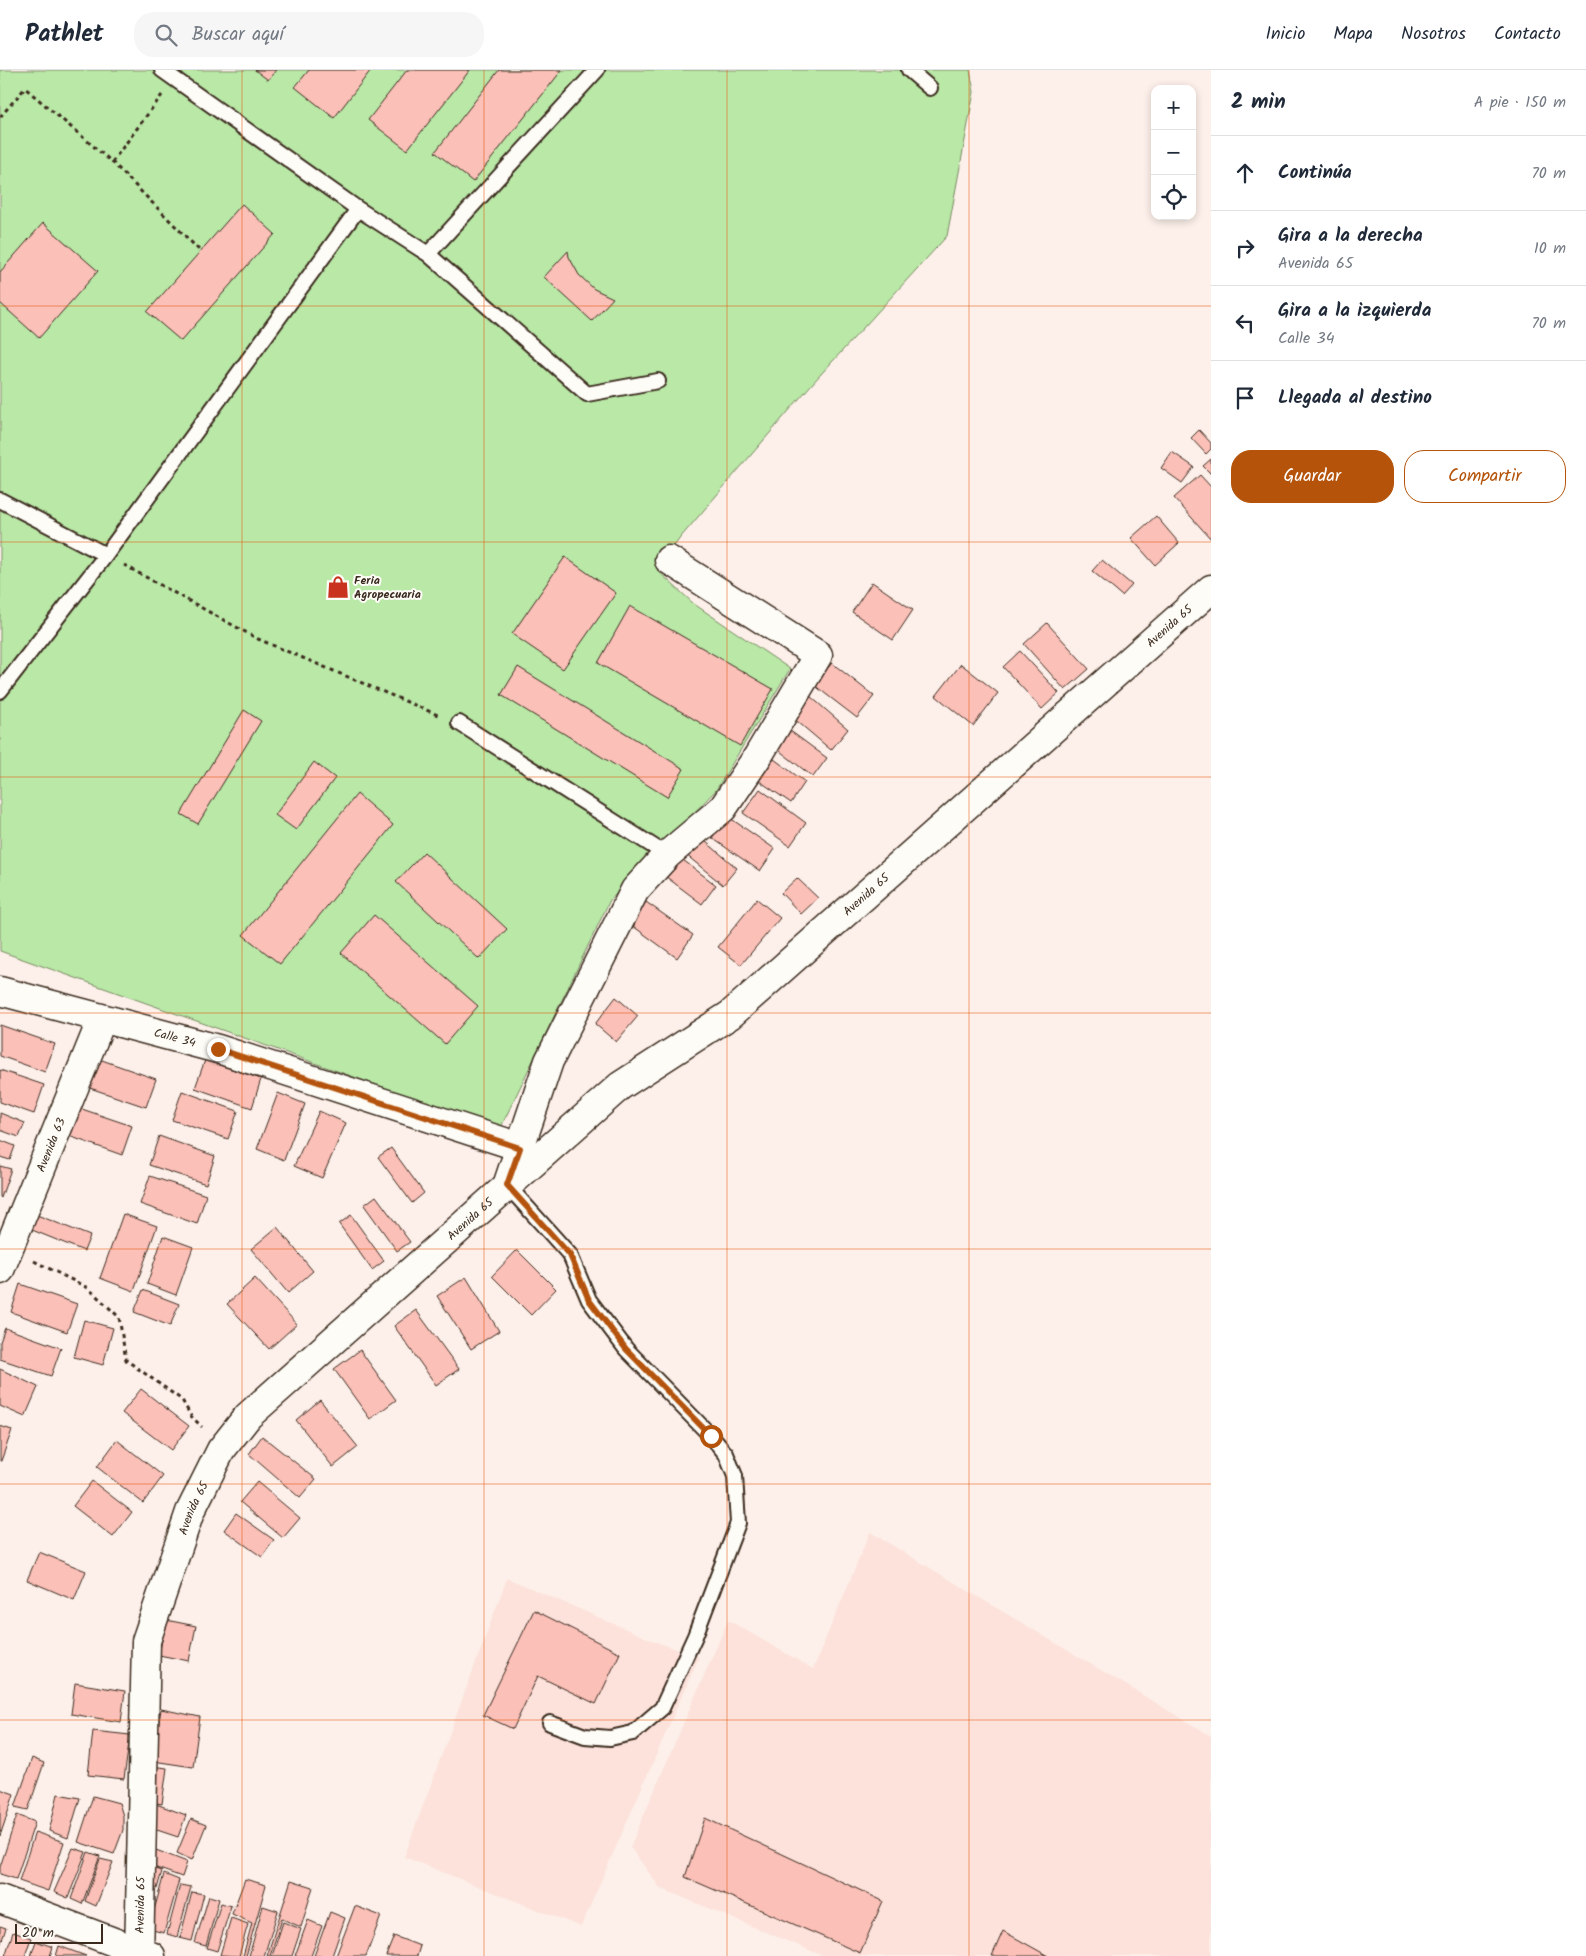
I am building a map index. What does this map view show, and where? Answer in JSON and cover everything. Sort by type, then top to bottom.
[{"type":"street","name":"Avenida 65","points":[[507,1185],[549,1061],[630,898],[667,855],[723,808],[758,756],[818,655],[669,560]]},
{"type":"street","name":"Avenida 65","points":[[143,1955],[146,1641],[190,1512],[221,1450],[248,1416],[620,1086],[730,1015],[1211,589]]},
{"type":"street","name":"Calle 34","points":[[0,991],[218,1049],[520,1148]]},
{"type":"street","name":"Avenida 63","points":[[3,1260],[102,1019]]},
{"type":"street","points":[[0,1899],[143,1955]]},
{"type":"lane","points":[[162,70],[358,209],[428,254],[587,394],[658,381]]},
{"type":"lane","points":[[428,254],[597,70]]},
{"type":"lane","points":[[909,70],[930,88]]},
{"type":"lane","points":[[0,692],[106,555],[358,209]]},
{"type":"lane","points":[[0,500],[106,555]]},
{"type":"lane","points":[[459,723],[667,855]]},
{"type":"lane","points":[[507,1185],[570,1255],[589,1300],[626,1349],[711,1436],[726,1454],[736,1476],[738,1523],[695,1636],[662,1708],[633,1733],[610,1738],[585,1736],[550,1724]]},
{"type":"path","points":[[112,162],[175,78]]},
{"type":"path","points":[[0,117],[25,88],[112,162],[200,251]]},
{"type":"path","points":[[106,555],[258,639],[459,723]]},
{"type":"path","points":[[3,1260],[88,1288],[119,1317],[126,1360],[182,1400],[191,1416],[221,1450]]},
{"type":"shaded area","points":[[870,1532],[1211,1736],[1211,1956],[823,1956],[660,1888],[630,1847],[728,1620],[813,1669]]},
{"type":"shaded area","points":[[507,1578],[654,1641],[699,1657],[581,1927],[404,1857]]},
{"type":"green space","name":"Feria Agropecuaria","points":[[0,70],[970,70],[974,92],[947,236],[811,385],[680,538],[657,570],[694,604],[790,669],[716,790],[610,900],[500,1129],[0,951]]},
{"type":"building","points":[[255,70],[276,70],[268,80]]},
{"type":"building","points":[[309,70],[371,70],[334,118],[295,87]]},
{"type":"building","points":[[407,70],[470,70],[407,150],[368,120]]},
{"type":"building","points":[[499,70],[562,70],[473,182],[435,152]]},
{"type":"building","points":[[242,204],[275,234],[181,341],[147,312]]},
{"type":"building","points":[[43,223],[98,271],[39,338],[0,303],[0,272]]},
{"type":"building","points":[[568,251],[569,257],[579,275],[594,289],[613,298],[592,321],[544,277]]},
{"type":"building","points":[[1199,430],[1211,443],[1211,449],[1206,454],[1191,438]]},
{"type":"building","points":[[1172,452],[1194,467],[1182,483],[1161,468]]},
{"type":"building","points":[[1211,459],[1211,474],[1203,466]]},
{"type":"building","points":[[1200,475],[1211,487],[1211,539],[1174,498]]},
{"type":"building","points":[[1156,516],[1179,543],[1155,565],[1131,538]]},
{"type":"building","points":[[565,557],[616,593],[563,669],[512,634]]},
{"type":"building","points":[[1102,560],[1132,585],[1122,596],[1092,571]]},
{"type":"building","points":[[872,582],[913,610],[893,640],[852,612]]},
{"type":"building","points":[[630,606],[773,689],[740,746],[598,663]]},
{"type":"building","points":[[1047,623],[1089,669],[1065,690],[1024,644]]},
{"type":"building","points":[[1020,651],[1059,693],[1042,709],[1003,667]]},
{"type":"building","points":[[832,663],[874,696],[857,718],[814,685]]},
{"type":"building","points":[[961,664],[998,693],[973,726],[936,696]]},
{"type":"building","points":[[518,667],[684,769],[667,797],[501,695]]},
{"type":"building","points":[[810,696],[848,729],[831,750],[792,717]]},
{"type":"building","points":[[244,710],[261,721],[198,824],[181,814]]},
{"type":"building","points":[[789,730],[827,758],[813,777],[776,748]]},
{"type":"building","points":[[774,759],[805,782],[791,803],[758,780]]},
{"type":"building","points":[[314,762],[335,778],[296,830],[275,815]]},
{"type":"building","points":[[760,789],[806,823],[790,846],[743,813]]},
{"type":"building","points":[[357,794],[393,825],[280,964],[243,935]]},
{"type":"building","points":[[727,816],[775,849],[760,871],[712,838]]},
{"type":"building","points":[[699,836],[737,868],[723,885],[685,854]]},
{"type":"building","points":[[424,852],[507,929],[479,959],[396,882]]},
{"type":"building","points":[[675,854],[716,885],[702,904],[661,873]]},
{"type":"building","points":[[797,878],[818,898],[801,914],[781,893]]},
{"type":"building","points":[[757,899],[780,918],[741,965],[718,947]]},
{"type":"building","points":[[646,902],[693,935],[677,958],[630,924]]},
{"type":"building","points":[[374,915],[478,1006],[445,1044],[341,953]]},
{"type":"building","points":[[616,997],[638,1016],[616,1042],[595,1024]]},
{"type":"building","points":[[0,1025],[55,1044],[45,1072],[0,1056]]},
{"type":"building","points":[[99,1059],[156,1079],[146,1107],[90,1088]]},
{"type":"building","points":[[205,1060],[261,1079],[252,1108],[195,1088]]},
{"type":"building","points":[[0,1070],[44,1085],[34,1114],[0,1102]]},
{"type":"building","points":[[182,1091],[238,1111],[228,1139],[172,1120]]},
{"type":"building","points":[[278,1093],[305,1104],[284,1160],[257,1149]]},
{"type":"building","points":[[76,1107],[132,1126],[122,1155],[66,1135]]},
{"type":"building","points":[[319,1111],[346,1123],[322,1178],[294,1166]]},
{"type":"building","points":[[0,1113],[25,1123],[19,1137],[0,1130]]},
{"type":"building","points":[[159,1136],[215,1156],[206,1184],[149,1165]]},
{"type":"building","points":[[0,1140],[15,1146],[10,1160],[0,1157]]},
{"type":"building","points":[[391,1148],[424,1193],[412,1203],[378,1157]]},
{"type":"building","points":[[0,1166],[11,1169],[1,1198],[0,1197]]},
{"type":"building","points":[[150,1176],[206,1195],[197,1224],[140,1204]]},
{"type":"building","points":[[376,1196],[410,1242],[397,1251],[364,1205]]},
{"type":"building","points":[[123,1214],[157,1226],[134,1291],[100,1278]]},
{"type":"building","points":[[37,1215],[90,1236],[84,1251],[32,1230]]},
{"type":"building","points":[[351,1215],[384,1261],[372,1270],[339,1224]]},
{"type":"building","points":[[277,1227],[313,1271],[288,1293],[251,1249]]},
{"type":"building","points":[[163,1236],[193,1247],[176,1295],[147,1284]]},
{"type":"building","points":[[517,1250],[556,1289],[531,1315],[492,1276]]},
{"type":"building","points":[[466,1277],[499,1331],[471,1349],[437,1296]]},
{"type":"building","points":[[255,1278],[297,1324],[269,1349],[227,1304]]},
{"type":"building","points":[[20,1284],[77,1304],[67,1332],[11,1312]]},
{"type":"building","points":[[143,1290],[179,1304],[170,1326],[134,1312]]},
{"type":"building","points":[[416,1310],[459,1369],[436,1385],[394,1326]]},
{"type":"building","points":[[84,1320],[113,1328],[103,1365],[74,1357]]},
{"type":"building","points":[[5,1328],[61,1348],[51,1376],[0,1359],[0,1342]]},
{"type":"building","points":[[360,1350],[396,1400],[370,1419],[334,1369]]},
{"type":"building","points":[[0,1369],[38,1387],[25,1417],[0,1406]]},
{"type":"building","points":[[141,1389],[189,1426],[171,1450],[122,1413]]},
{"type":"building","points":[[320,1400],[358,1447],[333,1467],[296,1420]]},
{"type":"building","points":[[0,1426],[12,1430],[1,1461],[0,1461]]},
{"type":"building","points":[[262,1436],[316,1479],[300,1498],[249,1454]]},
{"type":"building","points":[[117,1440],[163,1476],[143,1503],[97,1467]]},
{"type":"building","points":[[92,1481],[132,1512],[113,1537],[73,1506]]},
{"type":"building","points":[[257,1482],[300,1518],[283,1538],[240,1502]]},
{"type":"building","points":[[236,1513],[274,1540],[262,1557],[224,1530]]},
{"type":"building","points":[[39,1552],[86,1571],[74,1600],[27,1580]]},
{"type":"building","points":[[534,1610],[620,1653],[596,1704],[538,1676],[513,1729],[483,1715]]},
{"type":"building","points":[[166,1620],[196,1626],[189,1661],[159,1655]]},
{"type":"building","points":[[75,1683],[125,1691],[121,1722],[71,1714]]},
{"type":"building","points":[[161,1709],[200,1717],[193,1767],[153,1761]]},
{"type":"building","points":[[93,1731],[130,1735],[124,1779],[88,1775]]},
{"type":"building","points":[[32,1758],[44,1763],[28,1810],[15,1807]]},
{"type":"building","points":[[151,1766],[167,1768],[162,1804],[146,1801]]},
{"type":"building","points":[[0,1789],[14,1794],[0,1836]]},
{"type":"building","points":[[58,1794],[80,1798],[68,1838],[49,1831]]},
{"type":"building","points":[[93,1796],[119,1803],[123,1816],[123,1830],[114,1854],[78,1842]]},
{"type":"building","points":[[156,1804],[186,1815],[178,1837],[148,1827]]},
{"type":"building","points":[[17,1815],[35,1822],[16,1879],[0,1874],[0,1867]]},
{"type":"building","points":[[705,1818],[883,1901],[860,1953],[685,1877]]},
{"type":"building","points":[[191,1819],[206,1825],[192,1860],[177,1853]]},
{"type":"building","points":[[35,1832],[64,1842],[48,1891],[19,1881]]},
{"type":"building","points":[[73,1848],[86,1852],[68,1898],[54,1892]]},
{"type":"building","points":[[156,1850],[187,1862],[182,1877],[151,1866]]},
{"type":"building","points":[[88,1852],[100,1856],[82,1904],[71,1899]]},
{"type":"building","points":[[100,1859],[113,1862],[96,1906],[85,1901]]},
{"type":"building","points":[[144,1865],[162,1871],[157,1889],[142,1884]]},
{"type":"building","points":[[164,1874],[179,1880],[164,1933],[149,1929]]},
{"type":"building","points":[[245,1879],[266,1885],[246,1956],[243,1956],[252,1923],[232,1914]]},
{"type":"building","points":[[291,1880],[313,1887],[301,1927],[282,1919],[270,1956],[267,1956]]},
{"type":"building","points":[[180,1885],[191,1887],[177,1937],[167,1934]]},
{"type":"building","points":[[192,1892],[204,1894],[192,1941],[180,1938]]},
{"type":"building","points":[[209,1896],[219,1899],[206,1946],[195,1943]]},
{"type":"building","points":[[221,1903],[231,1906],[217,1951],[207,1948]]},
{"type":"building","points":[[263,1906],[278,1911],[264,1956],[249,1956]]},
{"type":"building","points":[[355,1906],[381,1916],[366,1956],[336,1956]]},
{"type":"building","points":[[330,1912],[345,1918],[332,1956],[314,1956]]},
{"type":"building","points":[[231,1918],[248,1924],[239,1956],[220,1955]]},
{"type":"building","points":[[308,1920],[322,1926],[311,1956],[295,1956]]},
{"type":"building","points":[[283,1922],[301,1929],[292,1956],[272,1956]]},
{"type":"building","points":[[0,1926],[6,1928],[0,1946]]},
{"type":"building","points":[[1003,1931],[1048,1956],[992,1956]]},
{"type":"building","points":[[13,1932],[31,1938],[25,1956],[5,1956]]},
{"type":"building","points":[[394,1936],[420,1946],[417,1956],[386,1956]]},
{"type":"building","points":[[36,1941],[53,1947],[50,1956],[31,1956]]},
{"type":"building","points":[[59,1946],[86,1956],[56,1956]]},
{"type":"place","name":"Feria Agropecuaria","points":[[338,587]]},
{"type":"route","points":[[218,1049],[520,1148],[507,1185],[570,1255],[589,1300],[626,1349],[711,1436]]}]
